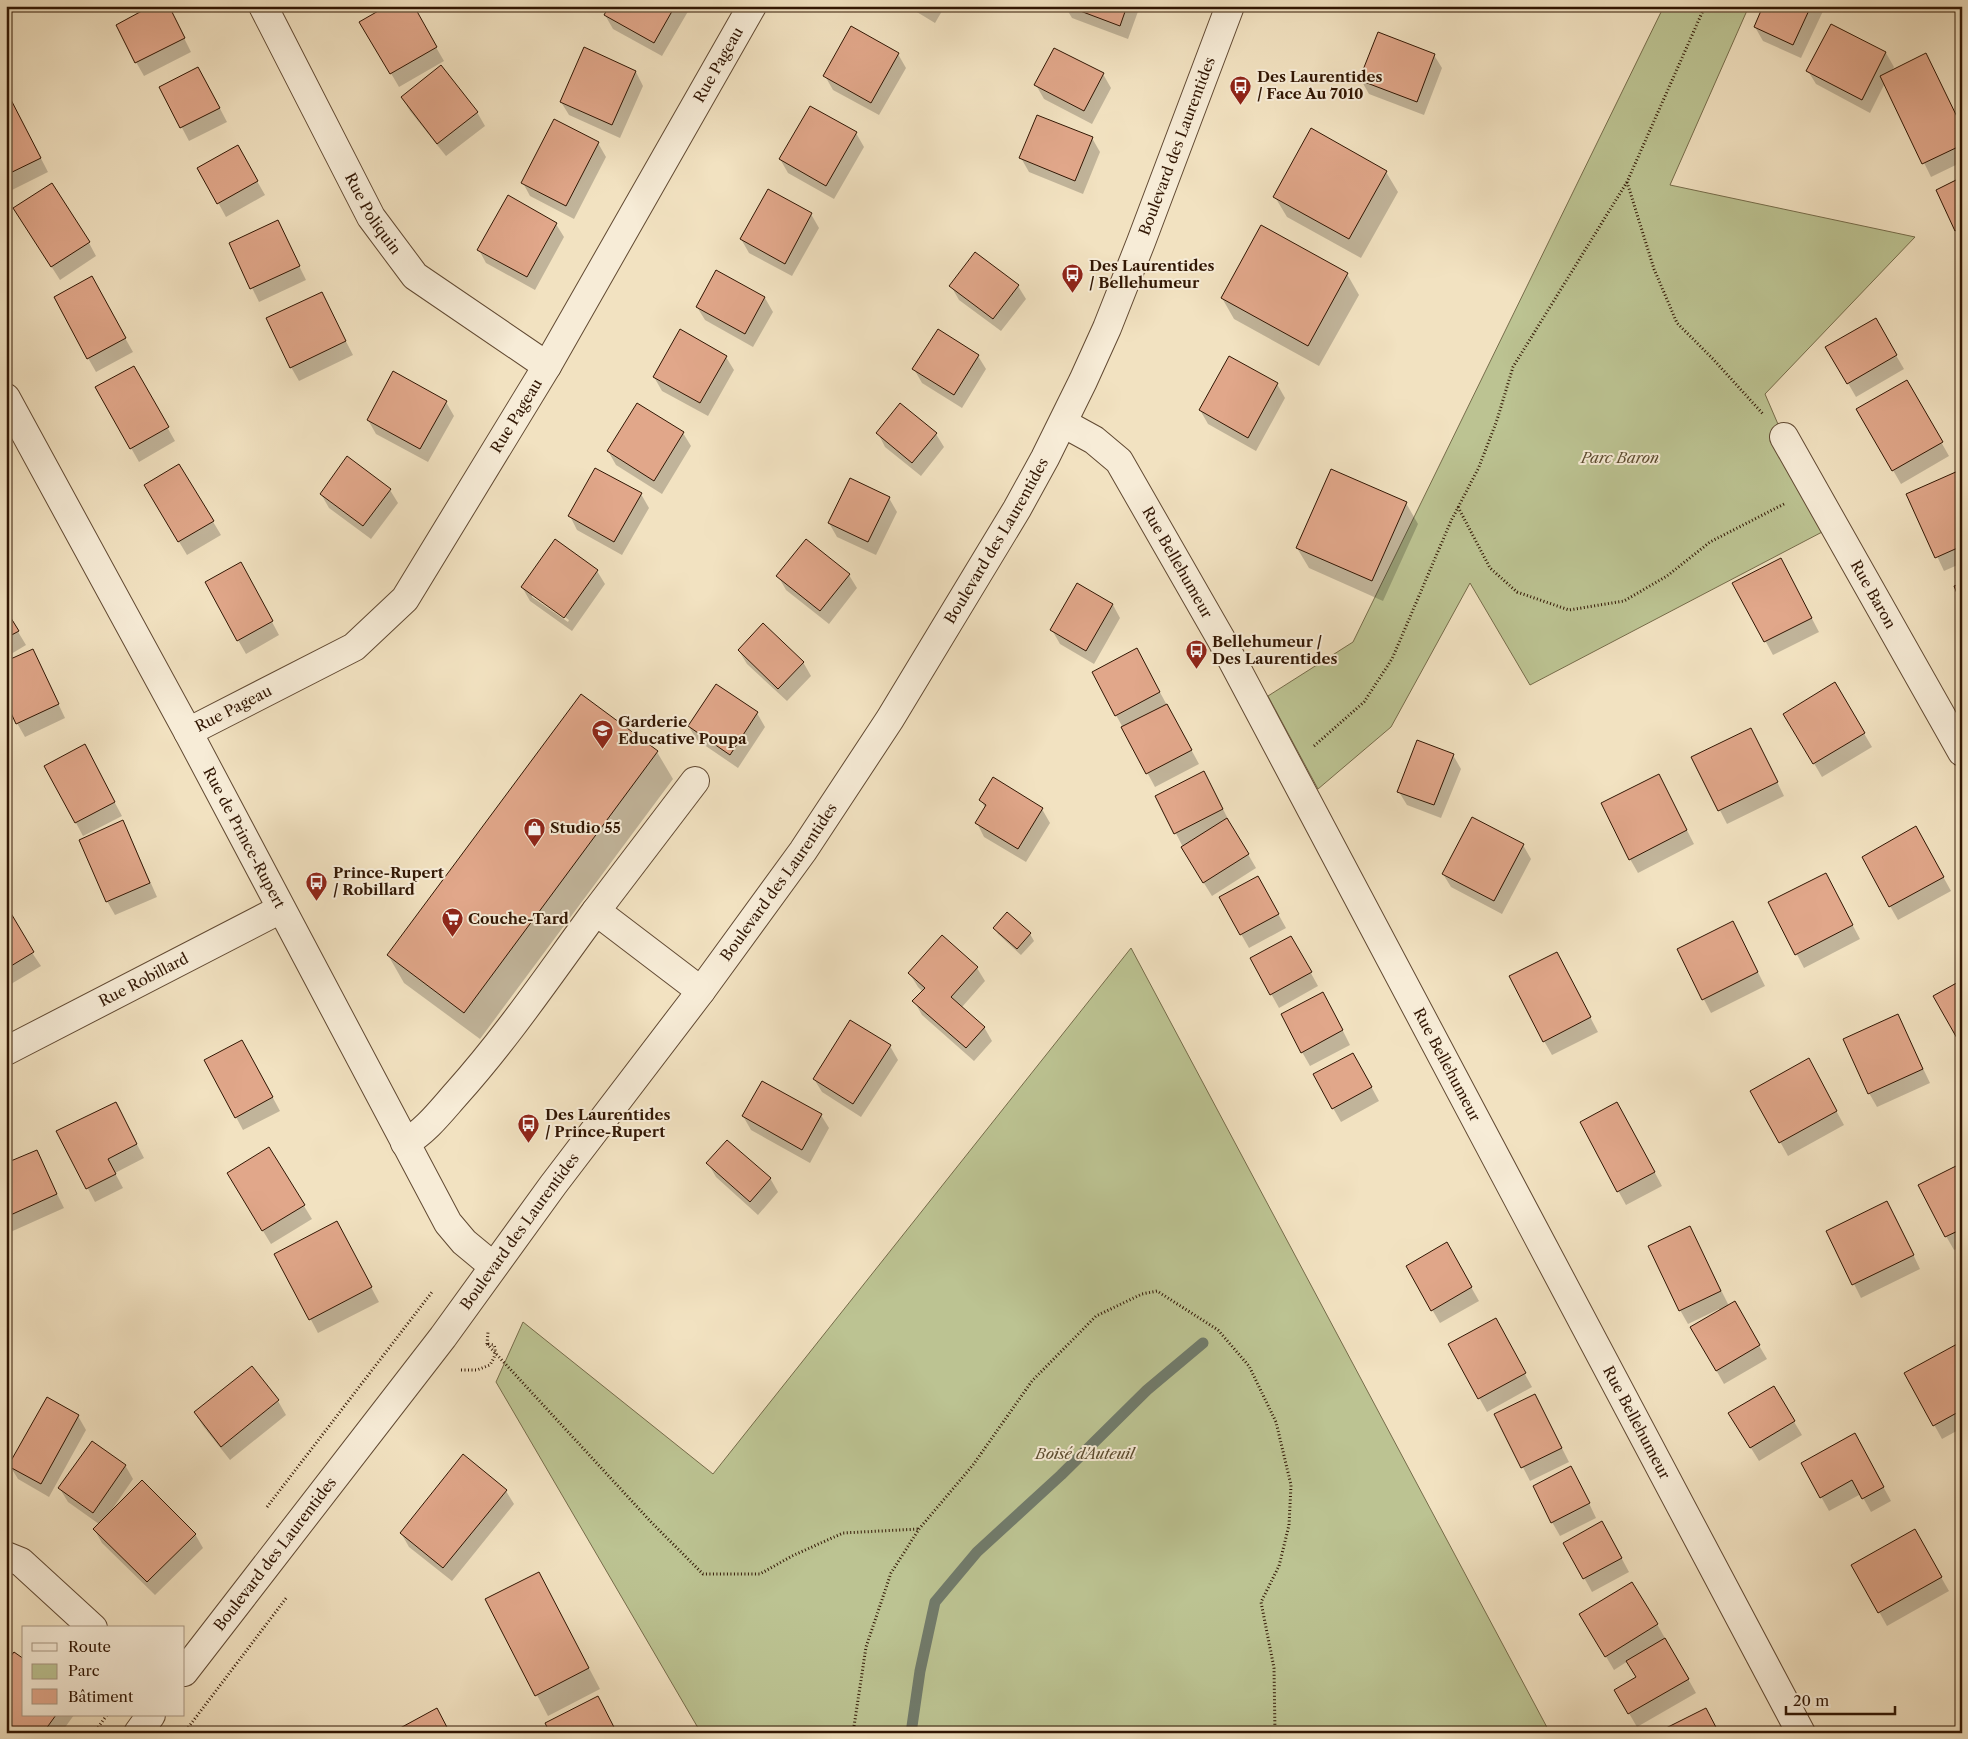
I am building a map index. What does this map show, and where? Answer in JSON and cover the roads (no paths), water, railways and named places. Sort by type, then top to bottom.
[{"type":"street","name":"Rue Poliquin","points":[[263,6],[371,217],[415,276],[547,366]]},
{"type":"street","name":"Rue Pageau","points":[[188,732],[354,647],[405,600],[547,366],[752,6]]},
{"type":"street","name":"Boulevard des Laurentides","points":[[185,1671],[443,1337],[493,1266],[701,991],[803,851],[872,748],[1017,508],[1063,423],[1114,311],[1230,6]]},
{"type":"street","name":"Rue de Prince-Rupert","points":[[6,398],[188,732],[448,1224],[464,1242],[493,1266]]},
{"type":"street","name":"Rue Bellehumeur","points":[[1063,423],[1094,440],[1118,461],[1221,639],[1801,1733]]},
{"type":"street","name":"Rue Baron","points":[[1784,437],[1962,752]]},
{"type":"street","points":[[405,1143],[414,1138],[433,1120],[486,1061],[596,910],[695,781]]},
{"type":"street","name":"Rue Robillard","points":[[6,1051],[281,909]]},
{"type":"street","points":[[596,910],[701,991]]},
{"type":"street","points":[[6,1556],[20,1562],[91,1626]]},
{"type":"street","points":[[138,1733],[150,1716]]},
{"type":"waterway","points":[[911,1733],[920,1671],[935,1602],[977,1552],[1061,1475],[1147,1390],[1203,1343]]},
{"type":"place","name":"Des Laurentides / Face Au 7010","points":[[1241,105]]},
{"type":"place","name":"Des Laurentides / Bellehumeur","points":[[1073,294]]},
{"type":"place","name":"Bellehumeur / Des Laurentides","points":[[1196,670]]},
{"type":"place","name":"Garderie Educative Poupa","points":[[602,750]]},
{"type":"place","name":"Studio 55","points":[[534,847]]},
{"type":"place","name":"Prince-Rupert / Robillard","points":[[317,901]]},
{"type":"place","name":"Couche-Tard","points":[[452,938]]},
{"type":"place","name":"Des Laurentides / Prince-Rupert","points":[[529,1143]]},
{"type":"park label","name":"Parc Baron","points":[[1620,458]]},
{"type":"park label","name":"Boisé d'Auteuil","points":[[1085,1454]]}]
